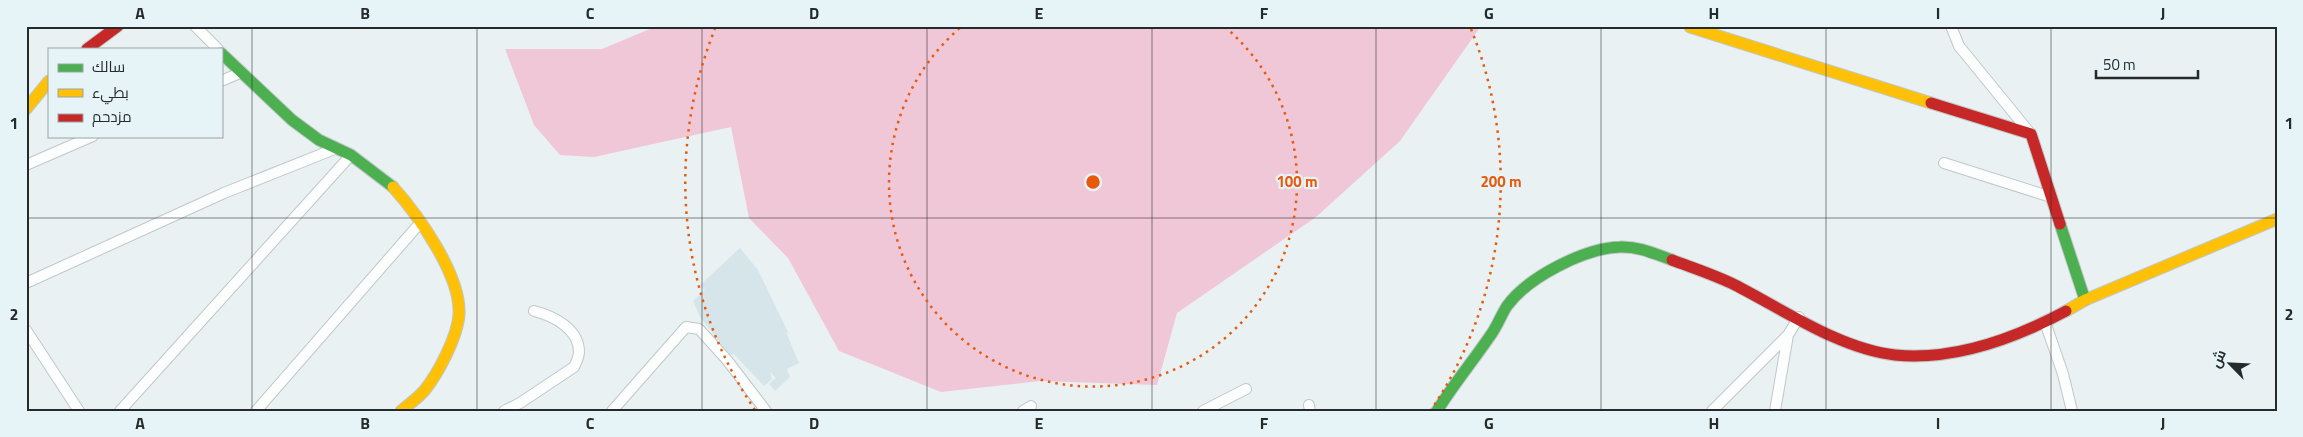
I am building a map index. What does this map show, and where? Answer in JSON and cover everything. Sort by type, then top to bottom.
[{"type":"street","points":[[88,48],[118,26]]},
{"type":"street","points":[[195,26],[217,48]]},
{"type":"street","points":[[1951,26],[1959,46],[2031,134],[2085,300]]},
{"type":"street","points":[[1690,27],[2031,134]]},
{"type":"street","points":[[222,54],[292,120],[319,140],[351,155],[389,183],[414,210],[452,276],[459,314],[442,362],[424,391],[401,411]]},
{"type":"street","points":[[222,82],[240,73]]},
{"type":"street","points":[[26,108],[48,82]]},
{"type":"street","points":[[26,165],[88,138]]},
{"type":"street","points":[[26,284],[224,194],[337,148]]},
{"type":"street","points":[[120,411],[351,155]]},
{"type":"street","points":[[1944,163],[2051,197]]},
{"type":"street","points":[[1437,411],[1453,385],[1491,335],[1508,305],[1538,278],[1582,254],[1620,247],[1646,250],[1733,284],[1839,339],[1868,349],[1895,355],[1926,355],[1979,348],[2030,330],[2085,300],[2277,219]]},
{"type":"street","points":[[256,411],[420,223]]},
{"type":"street","points":[[504,411],[520,403],[574,367],[579,351],[571,330],[547,315],[534,311]]},
{"type":"street","points":[[1712,411],[1788,335],[1799,317]]},
{"type":"street","points":[[2045,322],[2063,374],[2072,411]]},
{"type":"street","points":[[612,411],[686,327],[699,329],[727,360],[766,411]]},
{"type":"street","points":[[26,330],[79,411]]},
{"type":"street","points":[[1775,411],[1788,335]]},
{"type":"street","points":[[1204,411],[1246,389]]},
{"type":"shaded area","points":[[657,26],[1481,26],[1400,141],[1316,217],[1177,313],[1157,385],[1040,381],[941,392],[839,351],[788,258],[749,218],[731,127],[594,157],[560,155],[534,125],[505,49],[602,49]]},
{"type":"shaded area","points":[[740,248],[758,270],[789,334],[786,332],[799,363],[787,369],[790,377],[775,391],[769,384],[776,378],[770,372],[772,379],[764,386],[734,354],[730,355],[700,317],[693,301],[705,290],[700,285]]},
{"type":"traffic: fast","points":[[222,54],[292,120],[319,140],[351,155],[393,187]]},
{"type":"traffic: fast","points":[[2060,224],[2085,300]]},
{"type":"traffic: fast","points":[[1437,411],[1492,332],[1507,306],[1516,295],[1543,275],[1574,258],[1620,247],[1640,249],[1672,260]]},
{"type":"traffic: slow","points":[[1690,27],[1931,103]]},
{"type":"traffic: slow","points":[[26,109],[48,82]]},
{"type":"traffic: slow","points":[[393,187],[414,213],[446,264],[458,298],[459,314],[451,344],[435,375],[422,394],[401,411]]},
{"type":"traffic: slow","points":[[2066,311],[2085,300],[2277,219]]},
{"type":"traffic: jam","points":[[88,48],[118,26]]},
{"type":"traffic: jam","points":[[1931,103],[2031,134],[2060,224]]},
{"type":"traffic: jam","points":[[1672,260],[1727,281],[1833,337],[1874,351],[1895,355],[1940,355],[1984,346],[2026,331],[2066,311]]}]
